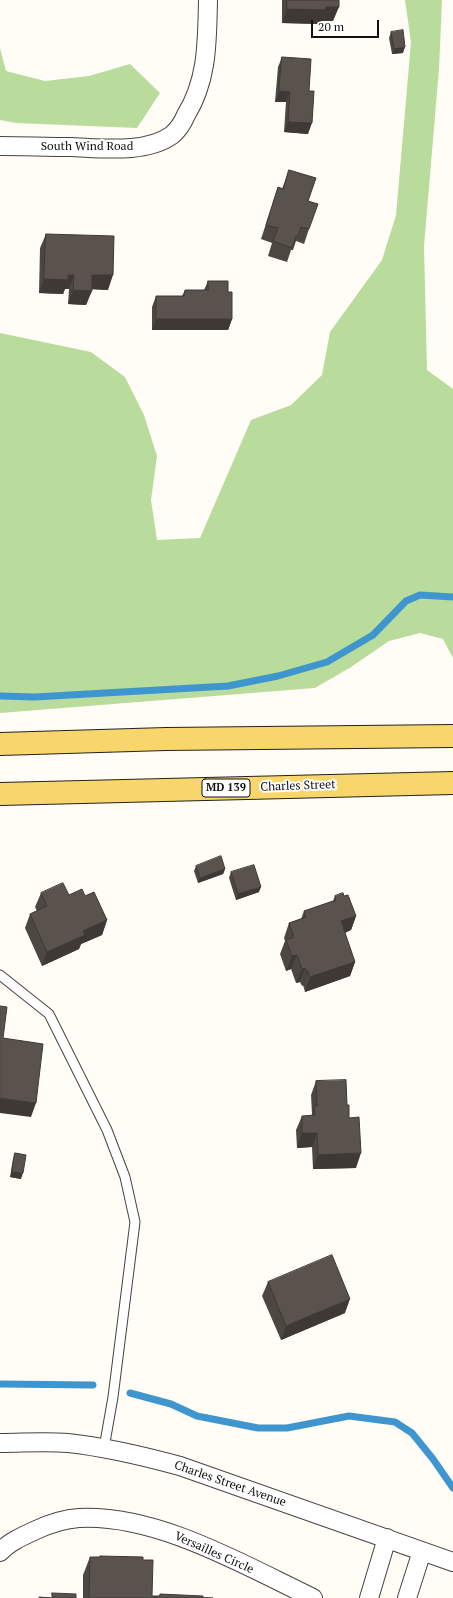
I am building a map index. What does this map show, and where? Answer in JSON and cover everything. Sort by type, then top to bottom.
[{"type":"main road","points":[[0,744],[166,739],[453,736]]},
{"type":"main road","name":"Charles Street","points":[[0,794],[453,782]]},
{"type":"street","name":"South Wind Road","points":[[0,146],[139,147],[172,135],[190,109],[205,69],[208,0]]},
{"type":"street","name":"Charles Street Avenue","points":[[0,1443],[67,1443],[104,1448],[180,1466],[453,1562]]},
{"type":"street","name":"Versailles Circle","points":[[0,1552],[4,1547],[26,1534],[52,1523],[79,1518],[132,1522],[189,1539],[313,1598]]},
{"type":"street","points":[[369,1598],[387,1538]]},
{"type":"street","points":[[407,1598],[422,1551]]},
{"type":"lane","points":[[0,975],[49,1014],[107,1130],[125,1177],[136,1222],[113,1397],[104,1448]]},
{"type":"green space","points":[[405,0],[442,0],[439,69],[424,246],[427,370],[453,389],[453,658],[443,639],[420,633],[389,641],[351,667],[315,688],[0,713],[0,333],[91,352],[125,377],[144,415],[157,456],[151,500],[157,540],[200,538],[251,420],[291,405],[322,375],[330,332],[382,260],[396,215],[411,42]]},
{"type":"green space","points":[[0,48],[6,71],[45,81],[89,76],[130,64],[160,93],[137,128],[16,123],[0,120]]},
{"type":"building","points":[[287,0],[339,0],[339,7],[326,7],[325,10],[287,9]]},
{"type":"building","points":[[403,30],[405,47],[394,49],[391,32]]},
{"type":"building","points":[[282,57],[311,59],[309,91],[314,91],[312,123],[288,122],[290,92],[279,91]]},
{"type":"building","points":[[289,170],[316,178],[308,201],[318,204],[309,229],[301,227],[292,248],[273,241],[278,228],[266,225],[278,187],[283,189]]},
{"type":"building","points":[[46,234],[114,236],[113,275],[92,275],[92,291],[73,290],[74,275],[68,275],[68,280],[44,279]]},
{"type":"building","points":[[208,281],[228,281],[228,292],[232,292],[232,319],[156,319],[156,296],[184,296],[185,290],[208,290]]},
{"type":"building","points":[[221,856],[225,869],[200,878],[196,866]]},
{"type":"building","points":[[254,865],[261,887],[238,894],[231,872]]},
{"type":"building","points":[[63,883],[69,895],[82,889],[85,896],[94,892],[107,920],[83,931],[85,935],[47,952],[30,914],[47,906],[41,893]]},
{"type":"building","points":[[343,893],[344,896],[348,895],[356,916],[341,921],[355,962],[310,977],[305,968],[302,969],[297,955],[292,956],[286,940],[294,937],[289,923],[306,917],[304,911],[336,900],[335,896]]},
{"type":"building","points":[[0,1006],[7,1007],[3,1038],[43,1044],[36,1103],[0,1098]]},
{"type":"building","points":[[346,1080],[349,1118],[359,1117],[361,1153],[318,1155],[317,1133],[302,1133],[302,1116],[315,1115],[314,1106],[317,1106],[316,1081]]},
{"type":"building","points":[[15,1153],[26,1155],[23,1173],[12,1172]]},
{"type":"building","points":[[332,1255],[350,1299],[286,1326],[268,1282]]},
{"type":"building","points":[[90,1557],[143,1557],[143,1560],[153,1560],[152,1596],[160,1596],[160,1594],[203,1596],[203,1598],[89,1598]]},
{"type":"building","points":[[52,1593],[76,1594],[76,1598],[52,1598]]},
{"type":"waterway","points":[[0,696],[35,697],[228,686],[278,676],[327,662],[373,635],[406,601],[420,595],[453,597]]},
{"type":"waterway","points":[[0,1384],[93,1385]]},
{"type":"waterway","points":[[130,1393],[171,1404],[197,1416],[258,1428],[287,1428],[349,1416],[395,1422],[412,1433],[433,1459],[453,1488]]}]
